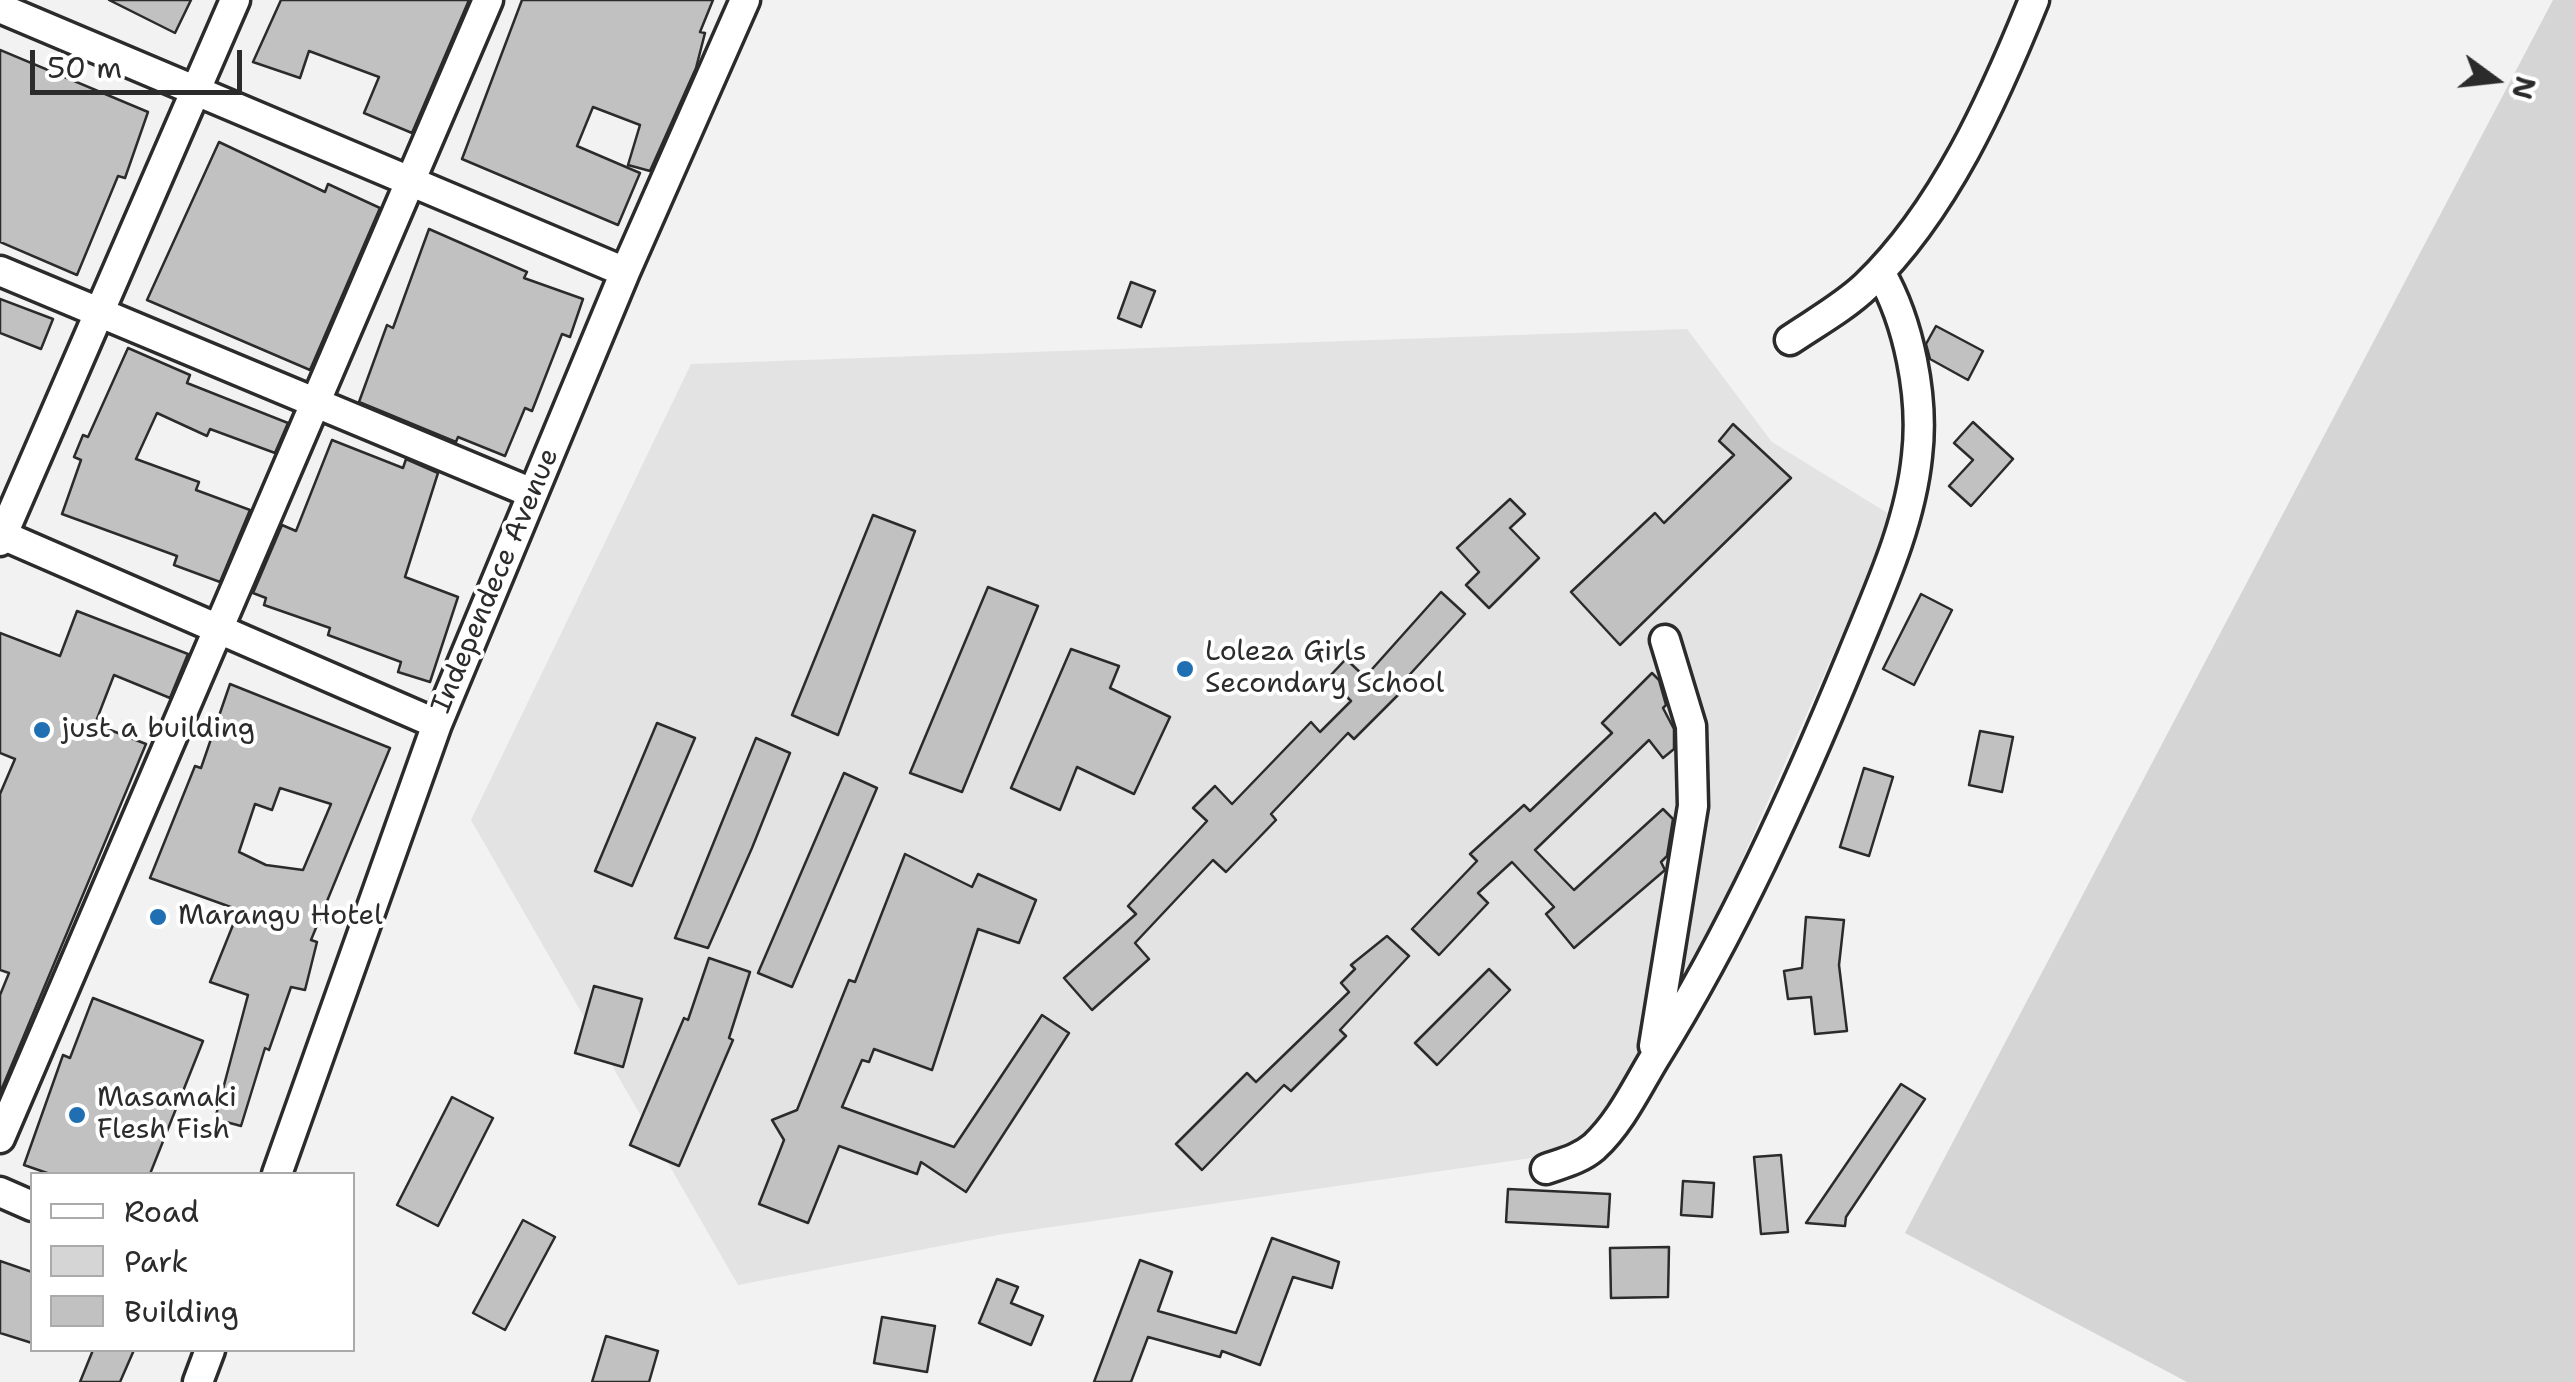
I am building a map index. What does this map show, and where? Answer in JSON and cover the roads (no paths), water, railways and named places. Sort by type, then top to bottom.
[{"type":"street","points":[[235,0],[1,537],[437,724]]},
{"type":"street","points":[[0,1138],[488,0]]},
{"type":"street","name":"Independece Avenue","points":[[278,1172],[437,724],[625,272],[745,0]]},
{"type":"street","points":[[1790,340],[1862,290],[1880,272],[1964,147],[2034,0]]},
{"type":"street","points":[[0,8],[625,272]]},
{"type":"street","points":[[0,271],[532,493]]},
{"type":"street","points":[[1546,1169],[1578,1158],[1594,1146],[1651,1064],[1759,868],[1887,572],[1911,495],[1918,453],[1914,390],[1893,294],[1880,272]]},
{"type":"street","points":[[1651,1064],[1693,806],[1692,726],[1665,640]]},
{"type":"street","points":[[0,1192],[30,1205]]},
{"type":"street","points":[[198,1382],[209,1352]]},
{"type":"place","name":"Loleza Girls Secondary School","points":[[1185,669]]},
{"type":"place","name":"just a building","points":[[42,730]]},
{"type":"place","name":"Marangu Hotel","points":[[158,917]]},
{"type":"place","name":"Masamaki Flesh Fish","points":[[77,1115]]}]
